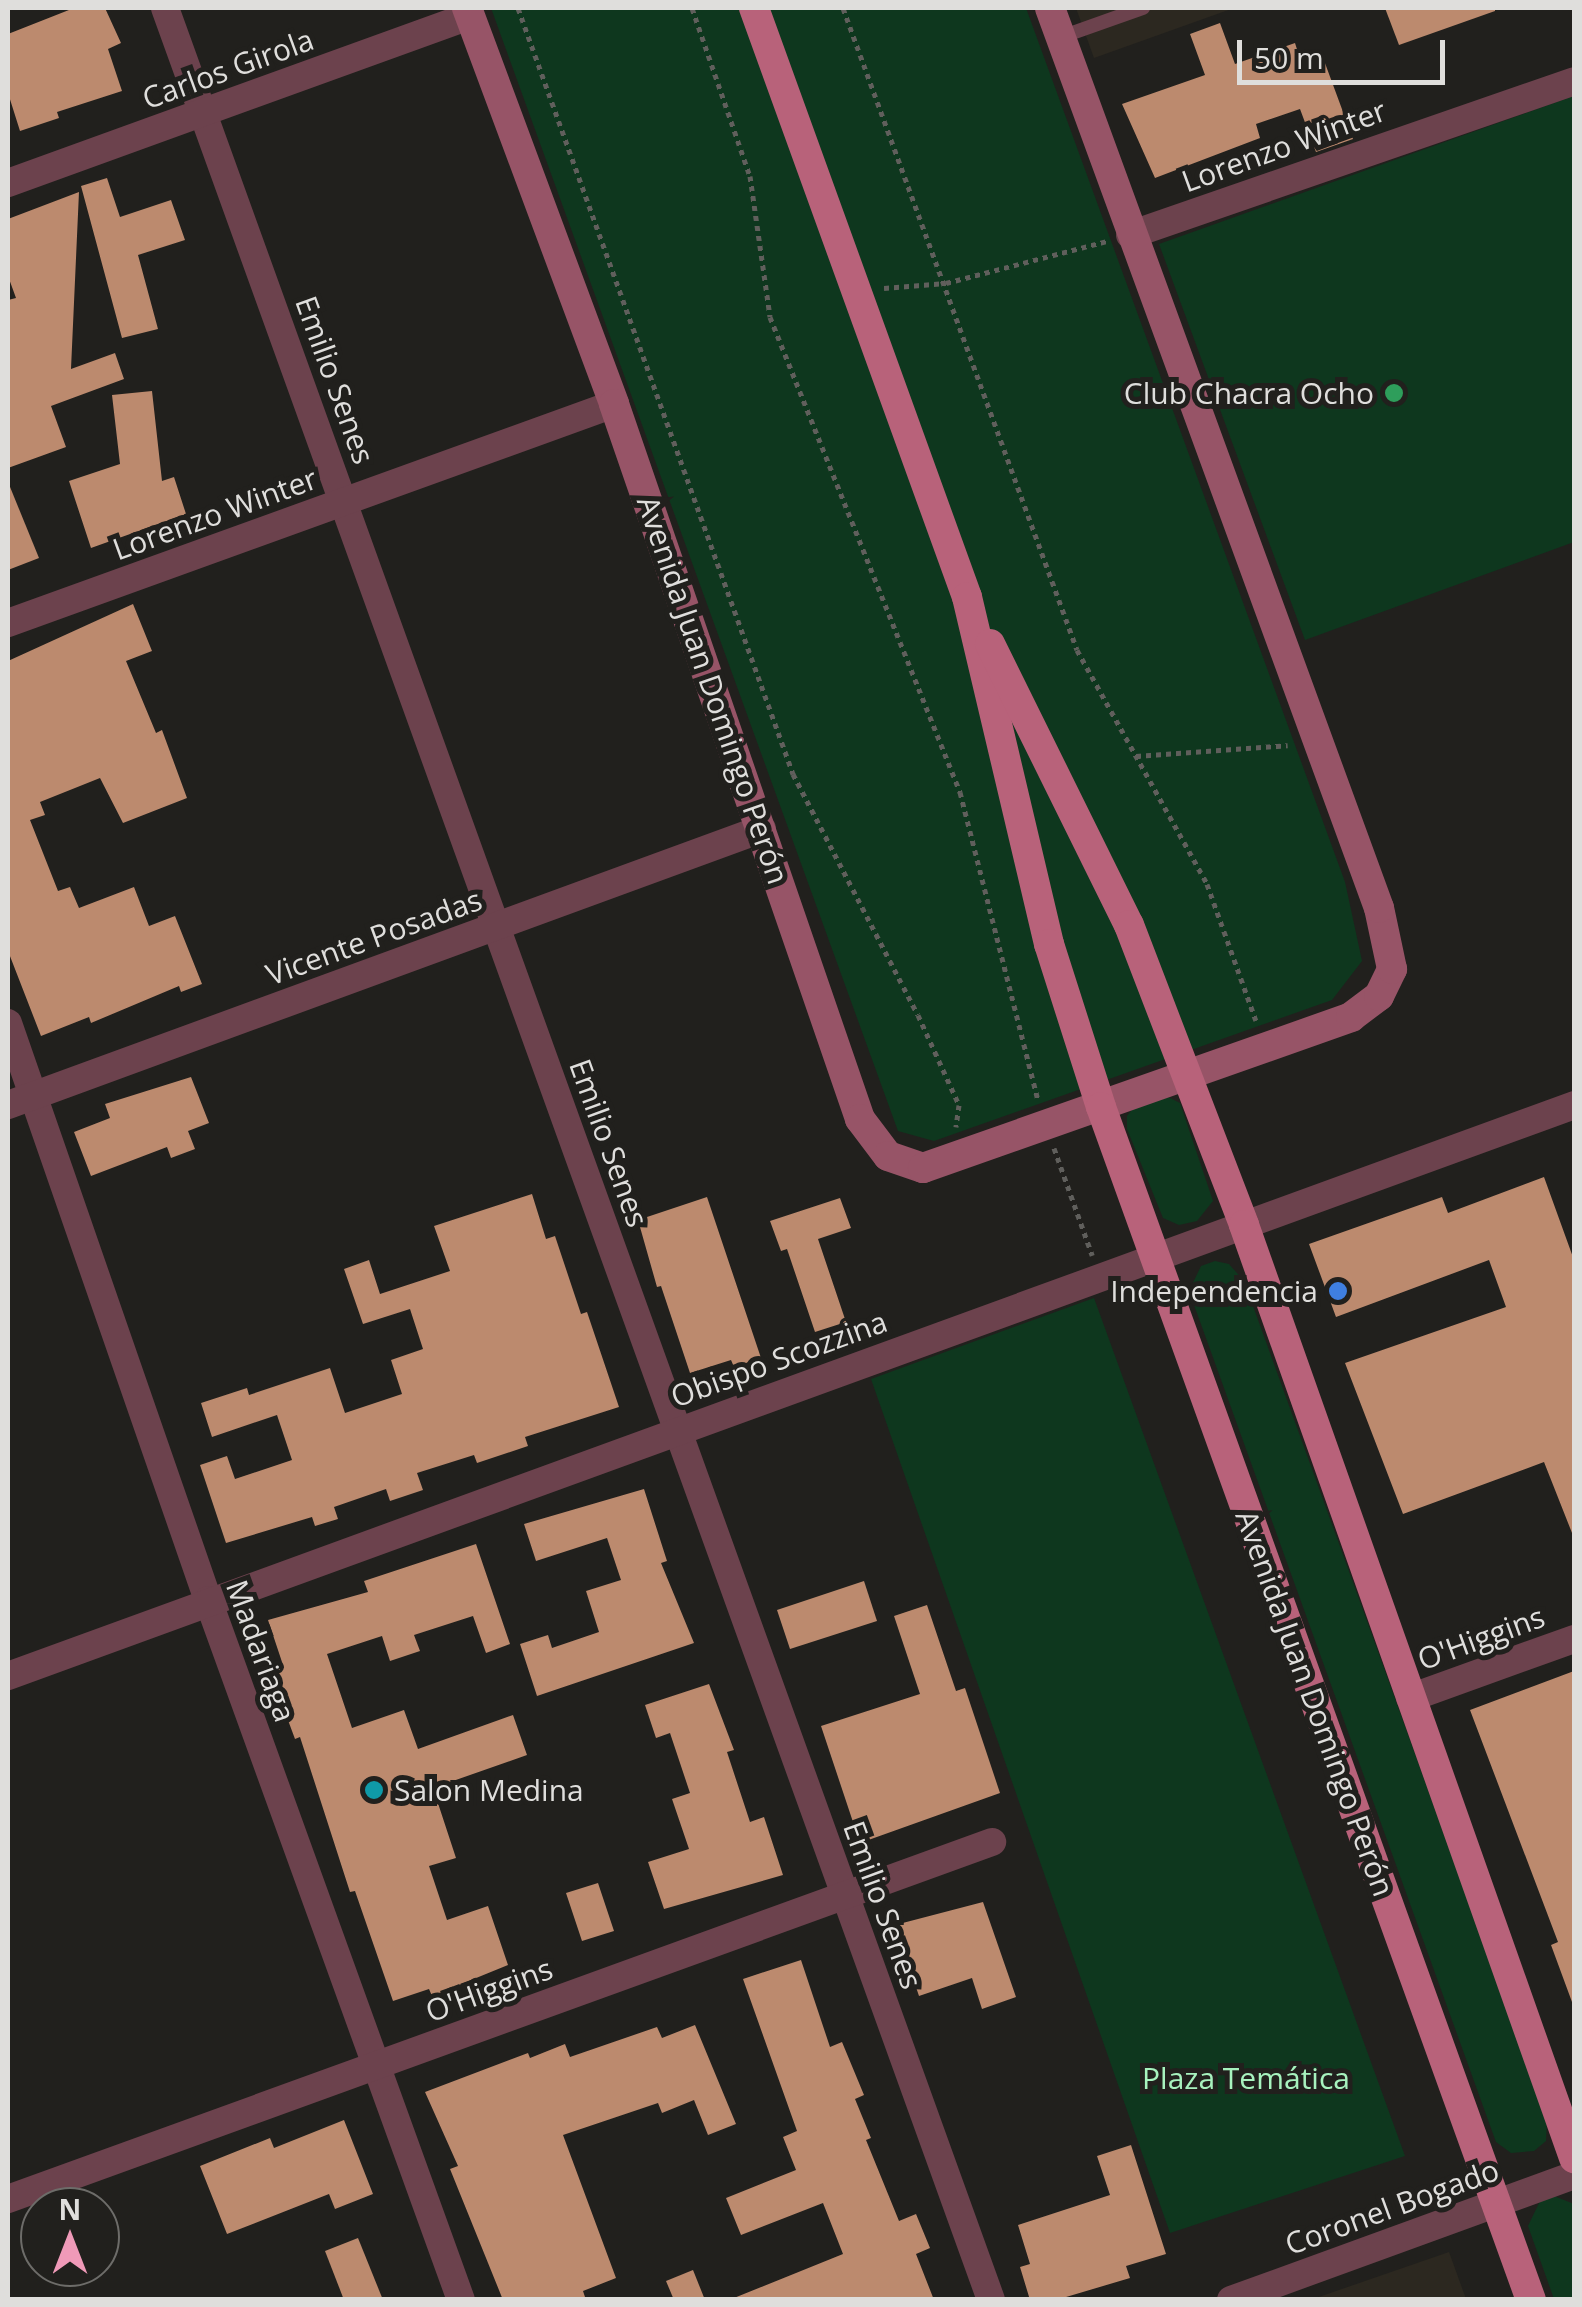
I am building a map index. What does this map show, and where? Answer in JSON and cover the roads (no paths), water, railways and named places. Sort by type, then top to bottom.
[{"type":"main road","name":"Avenida Juan Domingo Perón","points":[[754,8],[967,597],[1129,925],[1244,1225],[1574,2158]]},
{"type":"main road","points":[[1050,8],[1379,908],[1392,969],[1379,996],[1351,1017],[1101,1107]]},
{"type":"main road","name":"Avenida Juan Domingo Perón","points":[[468,12],[614,404],[860,1118],[888,1156],[923,1168],[1101,1107]]},
{"type":"main road","name":"Avenida Juan Domingo Perón","points":[[967,597],[1049,944],[1101,1107],[1531,2300]]},
{"type":"street","name":"Emilio Senes","points":[[166,8],[991,2300]]},
{"type":"street","name":"Carlos Girola","points":[[8,183],[468,12]]},
{"type":"street","name":"Lorenzo Winter","points":[[1130,235],[1574,81]]},
{"type":"street","name":"Lorenzo Winter","points":[[8,623],[614,404]]},
{"type":"street","name":"Vicente Posadas","points":[[20,1100],[762,829]]},
{"type":"street","name":"Madariaga","points":[[8,1023],[20,1100],[208,1600],[461,2300]]},
{"type":"street","name":"Obispo Scozzina","points":[[8,1676],[1574,1105]]},
{"type":"street","name":"O'Higgins","points":[[1410,1698],[1574,1638]]},
{"type":"street","name":"O'Higgins","points":[[8,2199],[992,1842]]},
{"type":"street","name":"Coronel Bogado","points":[[1231,2300],[1574,2175]]},
{"type":"lane","points":[[1061,37],[1143,8]]},
{"type":"place","name":"Club Chacra Ocho","points":[[1394,393]]},
{"type":"place","name":"Independencia","points":[[1338,1291]]},
{"type":"place","name":"Salon Medina","points":[[374,1790]]},
{"type":"park label","name":"Plaza Temática","points":[[1246,2078]]}]
